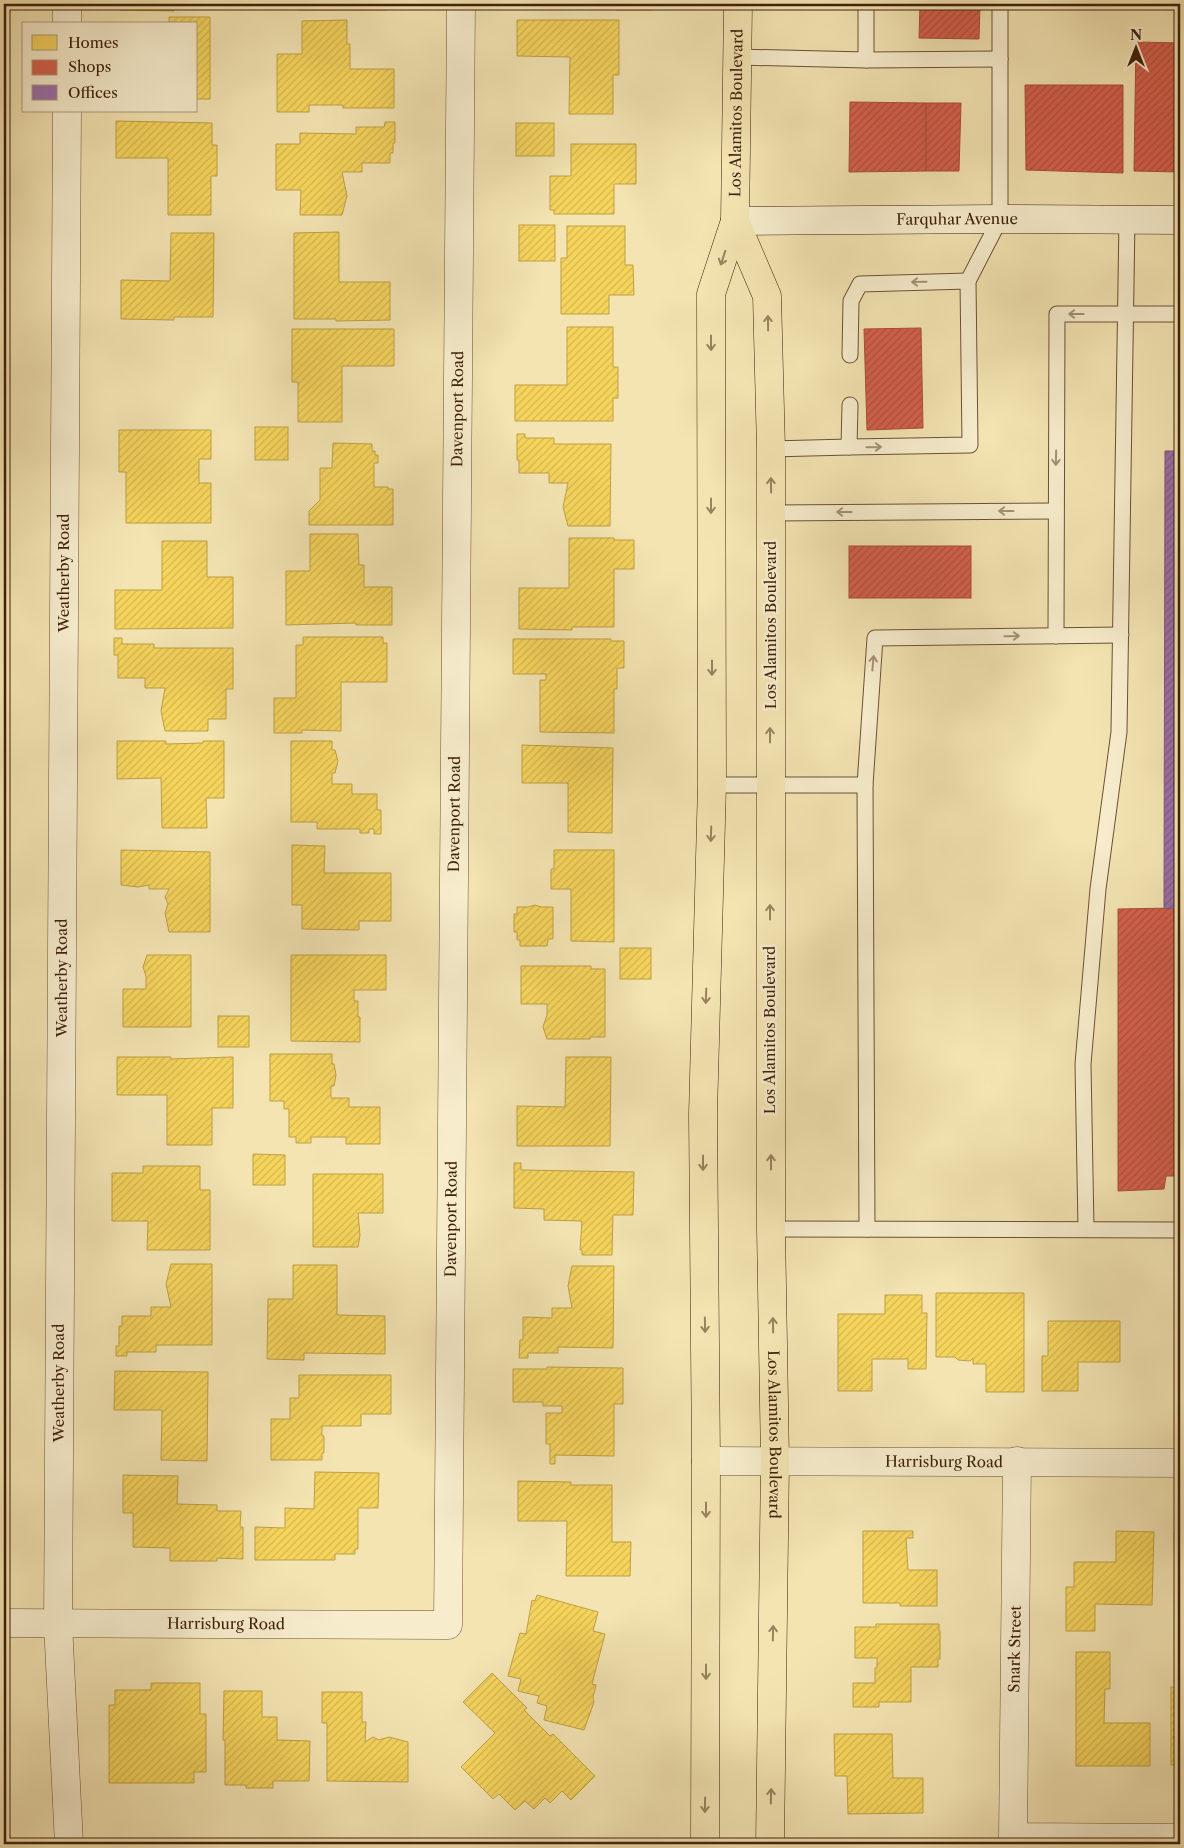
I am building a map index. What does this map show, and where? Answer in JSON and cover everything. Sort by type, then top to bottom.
[{"type":"main road","name":"Los Alamitos Boulevard","points":[[705,1844],[706,1461],[703,1114],[712,785],[711,294],[735,221],[738,4]]},
{"type":"main road","name":"Los Alamitos Boulevard","points":[[735,221],[767,296],[771,449],[771,1229],[774,1461],[770,1844]]},
{"type":"street","points":[[67,4],[67,22]]},
{"type":"street","name":"Davenport Road","points":[[448,1625],[461,4]]},
{"type":"street","name":"Weatherby Road","points":[[66,112],[58,1624],[69,1836]]},
{"type":"street","name":"Farquhar Avenue","points":[[735,221],[1180,220]]},
{"type":"street","name":"Harrisburg Road","points":[[706,1461],[1180,1463]]},
{"type":"street","name":"Snark Street","points":[[1017,1461],[1013,1836],[1180,1838]]},
{"type":"street","name":"Harrisburg Road","points":[[4,1623],[448,1625]]},
{"type":"lane","points":[[866,4],[866,60]]},
{"type":"lane","points":[[771,449],[970,445],[968,281],[1000,219],[1000,4]]},
{"type":"lane","points":[[737,57],[866,60],[1000,59]]},
{"type":"lane","points":[[1086,1229],[1084,1064],[1098,889],[1119,732],[1126,219]]},
{"type":"lane","points":[[850,355],[851,301],[860,284],[968,281]]},
{"type":"lane","points":[[1056,636],[1057,314],[1180,314]]},
{"type":"lane","points":[[849,447],[850,405]]},
{"type":"lane","points":[[772,513],[1055,511]]},
{"type":"lane","points":[[867,1229],[865,785],[876,638],[1121,635]]},
{"type":"lane","points":[[712,785],[865,785]]},
{"type":"lane","points":[[771,1229],[1180,1230]]},
{"type":"building: Homes","points":[[120,4],[216,4],[216,9],[174,9],[174,11],[120,10]]},
{"type":"building: Homes","points":[[298,4],[386,4],[386,10],[298,10]]},
{"type":"building: Homes","points":[[617,4],[652,4],[652,10],[617,10]]},
{"type":"building: Homes","points":[[169,17],[210,17],[210,99],[198,99],[198,22],[169,22]]},
{"type":"building: Homes","points":[[347,20],[347,44],[350,44],[350,69],[394,69],[394,108],[343,108],[343,105],[309,105],[309,112],[277,112],[277,54],[302,54],[302,21]]},
{"type":"building: Homes","points":[[517,20],[619,20],[619,75],[613,75],[613,114],[569,114],[570,57],[517,56]]},
{"type":"building: Homes","points":[[116,121],[212,123],[212,145],[217,145],[217,176],[211,176],[211,215],[168,215],[168,158],[116,158]]},
{"type":"building: Homes","points":[[385,122],[395,122],[395,143],[393,143],[393,153],[390,153],[390,163],[362,163],[362,172],[342,172],[347,196],[342,215],[300,215],[301,190],[276,190],[276,144],[300,144],[300,133],[356,134],[356,127],[384,127]]},
{"type":"building: Homes","points":[[516,123],[554,123],[554,156],[516,156]]},
{"type":"building: Homes","points":[[571,144],[636,144],[636,184],[614,184],[614,214],[554,214],[554,210],[550,210],[550,176],[571,176]]},
{"type":"building: Homes","points":[[519,225],[555,225],[555,261],[519,261]]},
{"type":"building: Homes","points":[[567,226],[625,226],[625,265],[633,265],[634,295],[609,295],[609,314],[561,314],[561,258],[567,258]]},
{"type":"building: Homes","points":[[339,232],[339,282],[390,282],[390,320],[336,321],[336,319],[294,319],[294,233]]},
{"type":"building: Homes","points":[[171,233],[214,233],[213,317],[174,317],[174,320],[121,319],[121,280],[170,281]]},
{"type":"building: Homes","points":[[567,327],[613,327],[613,367],[618,367],[618,398],[613,398],[613,421],[515,421],[515,385],[567,385]]},
{"type":"building: Homes","points":[[292,329],[394,329],[394,366],[342,366],[342,422],[298,422],[298,382],[292,382]]},
{"type":"building: Homes","points":[[255,427],[288,427],[288,460],[255,460]]},
{"type":"building: Homes","points":[[119,430],[211,430],[211,459],[199,459],[199,483],[211,483],[211,523],[126,523],[126,472],[119,472]]},
{"type":"building: Homes","points":[[517,434],[525,434],[525,438],[554,438],[554,444],[611,444],[610,526],[568,526],[563,507],[568,483],[549,483],[549,473],[519,473]]},
{"type":"building: Homes","points":[[333,443],[372,444],[372,451],[375,451],[375,455],[378,455],[378,463],[374,463],[374,487],[393,489],[393,525],[309,525],[309,511],[320,500],[320,468],[332,468]]},
{"type":"building: Homes","points":[[310,534],[358,534],[359,565],[364,565],[364,587],[392,587],[392,625],[356,625],[356,623],[286,625],[286,571],[310,571]]},
{"type":"building: Homes","points":[[569,538],[634,540],[634,569],[614,569],[614,627],[572,627],[572,630],[519,629],[519,588],[569,588]]},
{"type":"building: Homes","points":[[162,541],[207,541],[207,577],[233,577],[233,628],[115,629],[115,590],[162,590]]},
{"type":"building: Homes","points":[[303,637],[383,637],[383,643],[387,643],[387,682],[341,682],[341,731],[302,730],[302,733],[274,733],[274,698],[296,698],[296,645],[303,645]]},
{"type":"building: Homes","points":[[114,638],[122,638],[122,644],[154,644],[154,648],[233,648],[233,689],[226,689],[226,719],[208,719],[208,731],[165,731],[161,711],[165,688],[145,688],[145,678],[118,678],[118,655],[114,655]]},
{"type":"building: Homes","points":[[513,639],[611,639],[611,641],[624,641],[624,668],[617,668],[617,689],[614,689],[614,733],[540,732],[540,680],[546,680],[546,674],[513,674]]},
{"type":"building: Homes","points":[[117,741],[166,741],[166,744],[224,741],[224,798],[206,798],[207,828],[162,828],[161,778],[117,779]]},
{"type":"building: Homes","points":[[291,741],[332,741],[332,750],[335,750],[338,761],[335,773],[332,773],[332,784],[352,784],[352,794],[377,794],[377,810],[381,810],[381,834],[374,834],[374,829],[369,829],[369,833],[360,833],[360,829],[317,829],[317,822],[291,822]]},
{"type":"building: Homes","points":[[522,745],[613,748],[612,833],[568,832],[568,783],[522,783]]},
{"type":"building: Homes","points":[[292,845],[325,846],[324,873],[391,873],[391,921],[359,921],[359,930],[302,929],[302,905],[292,905]]},
{"type":"building: Homes","points":[[121,850],[210,852],[210,932],[169,932],[165,913],[168,904],[165,897],[169,889],[149,889],[149,885],[138,887],[121,885]]},
{"type":"building: Homes","points":[[554,850],[614,850],[614,942],[571,941],[571,889],[551,889],[551,869],[554,869]]},
{"type":"building: Homes","points":[[535,905],[553,907],[553,939],[548,939],[547,946],[520,946],[520,940],[517,940],[517,932],[514,932],[514,914],[517,914],[517,907]]},
{"type":"building: Homes","points":[[620,948],[651,948],[651,979],[620,979]]},
{"type":"building: Homes","points":[[147,955],[191,955],[191,1027],[123,1027],[123,989],[146,989],[146,976],[143,967]]},
{"type":"building: Homes","points":[[291,955],[386,955],[386,990],[354,990],[354,1001],[358,1001],[358,1017],[360,1017],[360,1042],[291,1041]]},
{"type":"building: Homes","points":[[521,966],[591,966],[591,969],[605,969],[605,1037],[547,1039],[543,1027],[547,1015],[547,1004],[521,1004]]},
{"type":"building: Homes","points":[[218,1016],[249,1016],[249,1047],[218,1047]]},
{"type":"building: Homes","points":[[270,1054],[332,1054],[332,1064],[334,1064],[336,1075],[334,1086],[331,1086],[331,1098],[349,1098],[349,1107],[380,1107],[380,1144],[346,1144],[346,1137],[311,1137],[311,1143],[296,1143],[296,1137],[289,1137],[289,1109],[284,1109],[284,1101],[270,1101]]},
{"type":"building: Homes","points":[[117,1057],[171,1057],[171,1059],[233,1057],[233,1108],[212,1108],[212,1145],[167,1145],[167,1095],[117,1095]]},
{"type":"building: Homes","points":[[566,1057],[611,1057],[610,1146],[517,1146],[517,1106],[565,1107]]},
{"type":"building: Homes","points":[[253,1154],[285,1155],[285,1185],[253,1185]]},
{"type":"building: Homes","points":[[514,1163],[521,1163],[521,1170],[634,1172],[633,1215],[613,1215],[612,1255],[582,1255],[582,1250],[580,1250],[582,1221],[544,1220],[544,1209],[514,1208]]},
{"type":"building: Homes","points":[[143,1166],[200,1166],[200,1190],[210,1190],[210,1250],[147,1250],[148,1221],[112,1221],[112,1173],[143,1173]]},
{"type":"building: Homes","points":[[313,1174],[383,1174],[383,1213],[358,1213],[360,1235],[358,1247],[313,1247]]},
{"type":"building: Homes","points":[[171,1264],[212,1264],[212,1345],[156,1345],[156,1352],[127,1352],[127,1356],[116,1356],[122,1316],[151,1316],[151,1307],[171,1307],[166,1284]]},
{"type":"building: Homes","points":[[293,1265],[337,1265],[337,1315],[385,1316],[385,1354],[304,1353],[304,1360],[267,1359],[268,1299],[293,1299]]},
{"type":"building: Homes","points":[[572,1266],[614,1266],[613,1348],[558,1347],[558,1353],[528,1353],[528,1358],[519,1358],[520,1340],[523,1340],[523,1317],[552,1318],[552,1308],[572,1308],[568,1286]]},
{"type":"building: Homes","points":[[936,1293],[1024,1293],[1024,1392],[986,1392],[986,1364],[973,1364],[973,1358],[970,1361],[958,1360],[955,1357],[936,1357]]},
{"type":"building: Homes","points":[[885,1295],[922,1295],[922,1313],[927,1313],[926,1369],[908,1369],[908,1359],[872,1359],[872,1391],[838,1391],[838,1314],[885,1314]]},
{"type":"building: Homes","points":[[1048,1321],[1120,1321],[1120,1362],[1078,1362],[1078,1391],[1042,1391],[1042,1356],[1048,1356]]},
{"type":"building: Homes","points":[[547,1367],[623,1368],[623,1404],[614,1404],[614,1456],[555,1455],[555,1464],[550,1464],[550,1444],[546,1444],[546,1413],[562,1413],[562,1406],[543,1406],[543,1402],[513,1402],[513,1369],[547,1369]]},
{"type":"building: Homes","points":[[115,1371],[208,1372],[207,1461],[161,1460],[162,1410],[114,1410]]},
{"type":"building: Homes","points":[[299,1375],[391,1375],[391,1414],[361,1414],[361,1426],[322,1426],[324,1453],[322,1453],[322,1460],[271,1460],[271,1419],[290,1419],[290,1398],[299,1398]]},
{"type":"building: Homes","points":[[315,1472],[379,1473],[378,1508],[358,1508],[358,1549],[355,1549],[355,1554],[335,1554],[335,1560],[255,1560],[255,1527],[285,1528],[285,1508],[314,1509]]},
{"type":"building: Homes","points":[[123,1475],[178,1476],[177,1504],[217,1505],[217,1511],[241,1511],[240,1527],[243,1527],[243,1559],[217,1558],[217,1561],[170,1561],[170,1548],[133,1547],[133,1513],[123,1513]]},
{"type":"building: Homes","points":[[518,1481],[571,1482],[571,1485],[612,1485],[612,1542],[631,1542],[630,1576],[566,1576],[567,1521],[518,1521]]},
{"type":"building: Homes","points":[[863,1531],[913,1531],[913,1538],[906,1538],[908,1570],[937,1570],[937,1606],[863,1603]]},
{"type":"building: Homes","points":[[1116,1531],[1154,1532],[1152,1605],[1095,1604],[1095,1631],[1066,1631],[1066,1587],[1074,1587],[1074,1562],[1116,1562]]},
{"type":"building: Homes","points":[[1174,1532],[1180,1532],[1180,1630],[1176,1630]]},
{"type":"building: Homes","points":[[537,1595],[598,1612],[593,1631],[605,1634],[592,1684],[596,1685],[593,1697],[594,1702],[584,1730],[544,1720],[547,1706],[537,1703],[539,1696],[518,1691],[521,1679],[508,1676],[520,1633],[526,1634],[532,1600],[535,1601]]},
{"type":"building: Homes","points":[[876,1624],[939,1624],[940,1659],[938,1659],[938,1667],[911,1667],[911,1702],[879,1702],[879,1707],[853,1707],[853,1683],[875,1683],[875,1668],[877,1668],[877,1658],[855,1658],[855,1627],[876,1627]]},
{"type":"building: Homes","points":[[1076,1652],[1110,1652],[1110,1689],[1105,1689],[1104,1723],[1150,1723],[1150,1766],[1076,1766]]},
{"type":"building: Homes","points":[[492,1673],[527,1708],[524,1710],[550,1736],[553,1734],[595,1776],[571,1800],[562,1791],[550,1803],[545,1798],[534,1809],[525,1801],[515,1810],[499,1794],[493,1799],[461,1767],[495,1733],[463,1702]]},
{"type":"building: Homes","points":[[151,1683],[200,1683],[200,1714],[206,1714],[206,1772],[194,1772],[194,1783],[109,1783],[109,1705],[115,1705],[115,1690],[151,1690]]},
{"type":"building: Homes","points":[[1171,1687],[1180,1687],[1180,1765],[1171,1765]]},
{"type":"building: Homes","points":[[224,1691],[262,1691],[262,1717],[277,1717],[277,1740],[310,1741],[309,1781],[273,1781],[273,1788],[246,1788],[246,1785],[225,1785],[225,1740],[223,1740]]},
{"type":"building: Homes","points":[[322,1692],[362,1692],[362,1722],[366,1722],[365,1742],[373,1737],[379,1740],[389,1737],[408,1742],[408,1782],[327,1781],[327,1723],[322,1723]]},
{"type":"building: Homes","points":[[834,1734],[892,1734],[893,1778],[923,1778],[923,1813],[848,1814],[847,1776],[835,1776]]},
{"type":"building: Shops","points":[[920,4],[980,4],[979,39],[919,38]]},
{"type":"building: Shops","points":[[1136,42],[1180,43],[1180,172],[1134,171]]},
{"type":"building: Shops","points":[[1025,85],[1123,85],[1123,173],[1026,170]]},
{"type":"building: Shops","points":[[850,102],[926,103],[926,171],[849,172]]},
{"type":"building: Shops","points":[[926,103],[961,103],[959,171],[926,171]]},
{"type":"building: Shops","points":[[921,328],[923,428],[867,430],[864,329]]},
{"type":"building: Shops","points":[[849,546],[971,546],[971,598],[849,598]]},
{"type":"building: Shops","points":[[1174,908],[1174,922],[1180,922],[1180,1176],[1166,1176],[1164,1189],[1118,1191],[1118,909]]},
{"type":"building: Offices","points":[[1180,362],[1180,922],[1174,922],[1174,908],[1164,909],[1165,451],[1176,451],[1178,363]]}]
